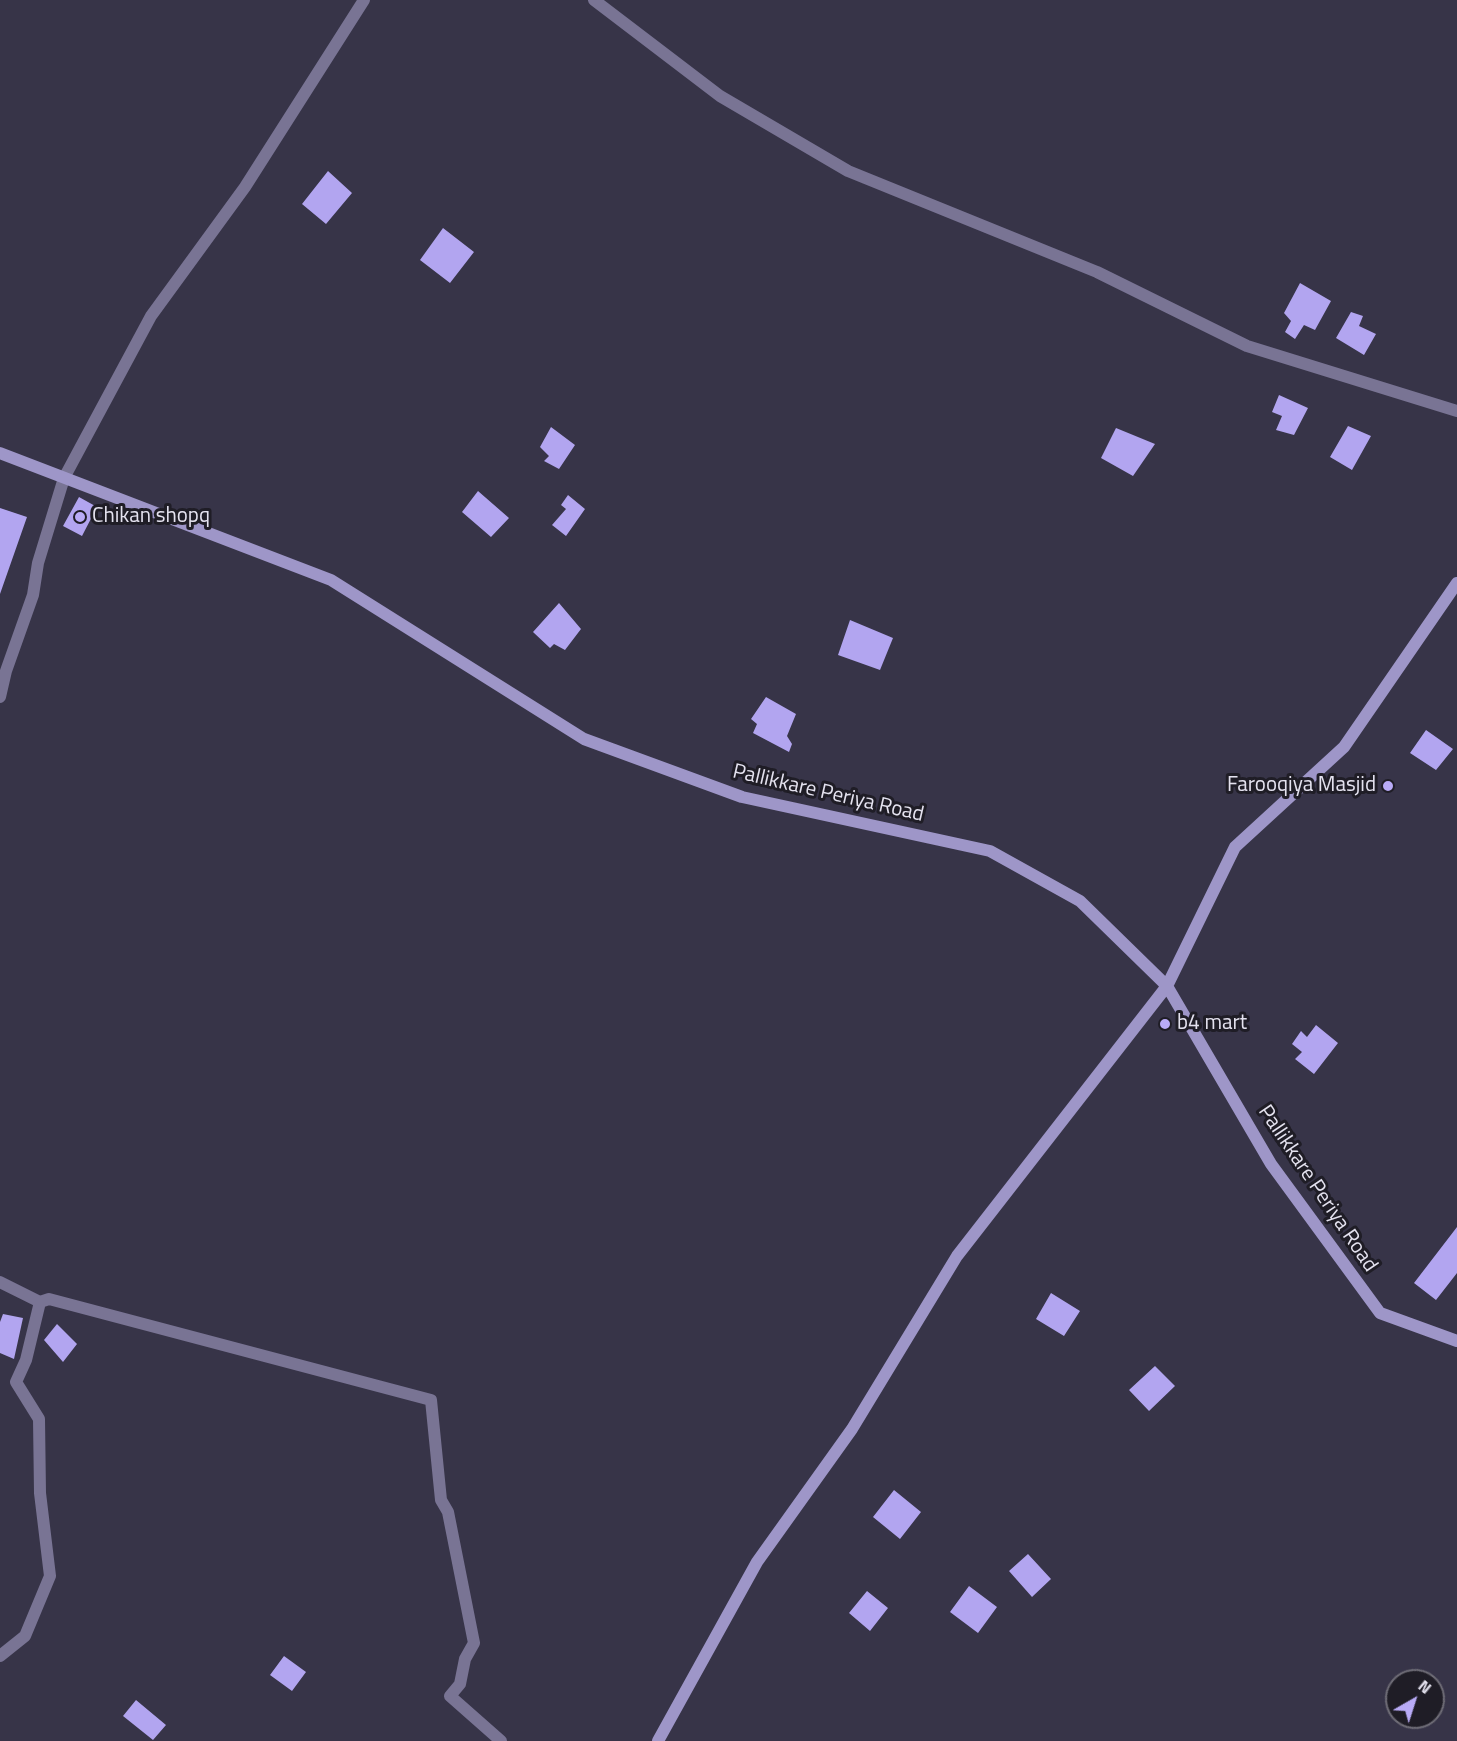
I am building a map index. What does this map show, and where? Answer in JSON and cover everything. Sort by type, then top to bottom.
[{"type":"main road","name":"Pallikkare Periya Road","points":[[0,453],[331,580],[584,739],[742,797],[990,851],[1080,901],[1167,986],[1271,1164],[1380,1313],[1457,1341]]},
{"type":"main road","points":[[658,1741],[757,1562],[852,1429],[957,1256],[1167,986],[1236,847],[1344,747],[1457,583]]},
{"type":"street","points":[[0,697],[6,671],[33,595],[38,563],[64,478],[151,316],[245,187],[364,0]]},
{"type":"street","points":[[594,0],[720,96],[848,171],[1097,272],[1247,346],[1457,411]]},
{"type":"street","points":[[0,1282],[40,1302],[49,1299],[431,1400],[441,1500],[448,1512],[474,1643],[465,1659],[460,1684],[450,1696],[501,1741]]},
{"type":"street","points":[[0,1656],[25,1635],[50,1576],[40,1493],[39,1419],[16,1382],[26,1360],[40,1302]]},
{"type":"building","points":[[328,171],[352,193],[326,224],[302,204]]},
{"type":"building","points":[[443,228],[474,252],[450,283],[420,260]]},
{"type":"building","points":[[1300,283],[1331,301],[1315,330],[1304,325],[1295,339],[1285,332],[1291,321],[1284,313]]},
{"type":"building","points":[[1351,312],[1363,316],[1359,326],[1376,334],[1364,355],[1336,338]]},
{"type":"building","points":[[1279,395],[1308,408],[1294,435],[1276,430],[1282,416],[1272,412]]},
{"type":"building","points":[[1348,426],[1371,436],[1352,470],[1330,457]]},
{"type":"building","points":[[551,427],[575,445],[559,469],[544,461],[549,456],[540,447]]},
{"type":"building","points":[[1116,428],[1155,444],[1133,476],[1101,458]]},
{"type":"building","points":[[478,491],[509,518],[491,537],[462,512]]},
{"type":"building","points":[[568,495],[585,509],[566,536],[552,525],[566,509],[561,505]]},
{"type":"building","name":"Chikan shopq","points":[[79,497],[97,507],[82,536],[63,526]]},
{"type":"building","points":[[0,508],[27,517],[0,594]]},
{"type":"building","points":[[559,603],[581,629],[565,650],[554,644],[550,648],[533,632]]},
{"type":"building","points":[[850,620],[893,638],[880,670],[838,655]]},
{"type":"building","points":[[766,697],[796,714],[787,736],[792,744],[789,752],[753,733],[757,724],[751,719]]},
{"type":"building","points":[[1426,730],[1453,749],[1436,770],[1410,753]]},
{"type":"building","points":[[1316,1025],[1338,1043],[1314,1074],[1295,1059],[1302,1052],[1292,1044],[1301,1031],[1307,1037]]},
{"type":"building","points":[[1457,1227],[1457,1273],[1436,1300],[1414,1283]]},
{"type":"building","points":[[1051,1293],[1080,1311],[1064,1336],[1036,1319]]},
{"type":"building","points":[[3,1314],[23,1318],[14,1359],[0,1353],[0,1322]]},
{"type":"building","points":[[57,1324],[77,1344],[63,1362],[44,1340]]},
{"type":"building","points":[[1155,1366],[1175,1386],[1149,1411],[1129,1390]]},
{"type":"building","points":[[894,1490],[921,1512],[900,1539],[873,1517]]},
{"type":"building","points":[[1028,1554],[1051,1579],[1032,1597],[1009,1571]]},
{"type":"building","points":[[969,1586],[997,1607],[978,1633],[950,1612]]},
{"type":"building","points":[[867,1591],[888,1608],[870,1631],[849,1613]]},
{"type":"building","points":[[284,1656],[306,1672],[292,1691],[270,1675]]},
{"type":"building","points":[[136,1700],[166,1725],[153,1740],[123,1716]]},
{"type":"place","name":"Chikan shopq","points":[[80,517]]},
{"type":"place","name":"Farooqiya Masjid","points":[[1388,786]]},
{"type":"place","name":"b4 mart","points":[[1165,1024]]}]
